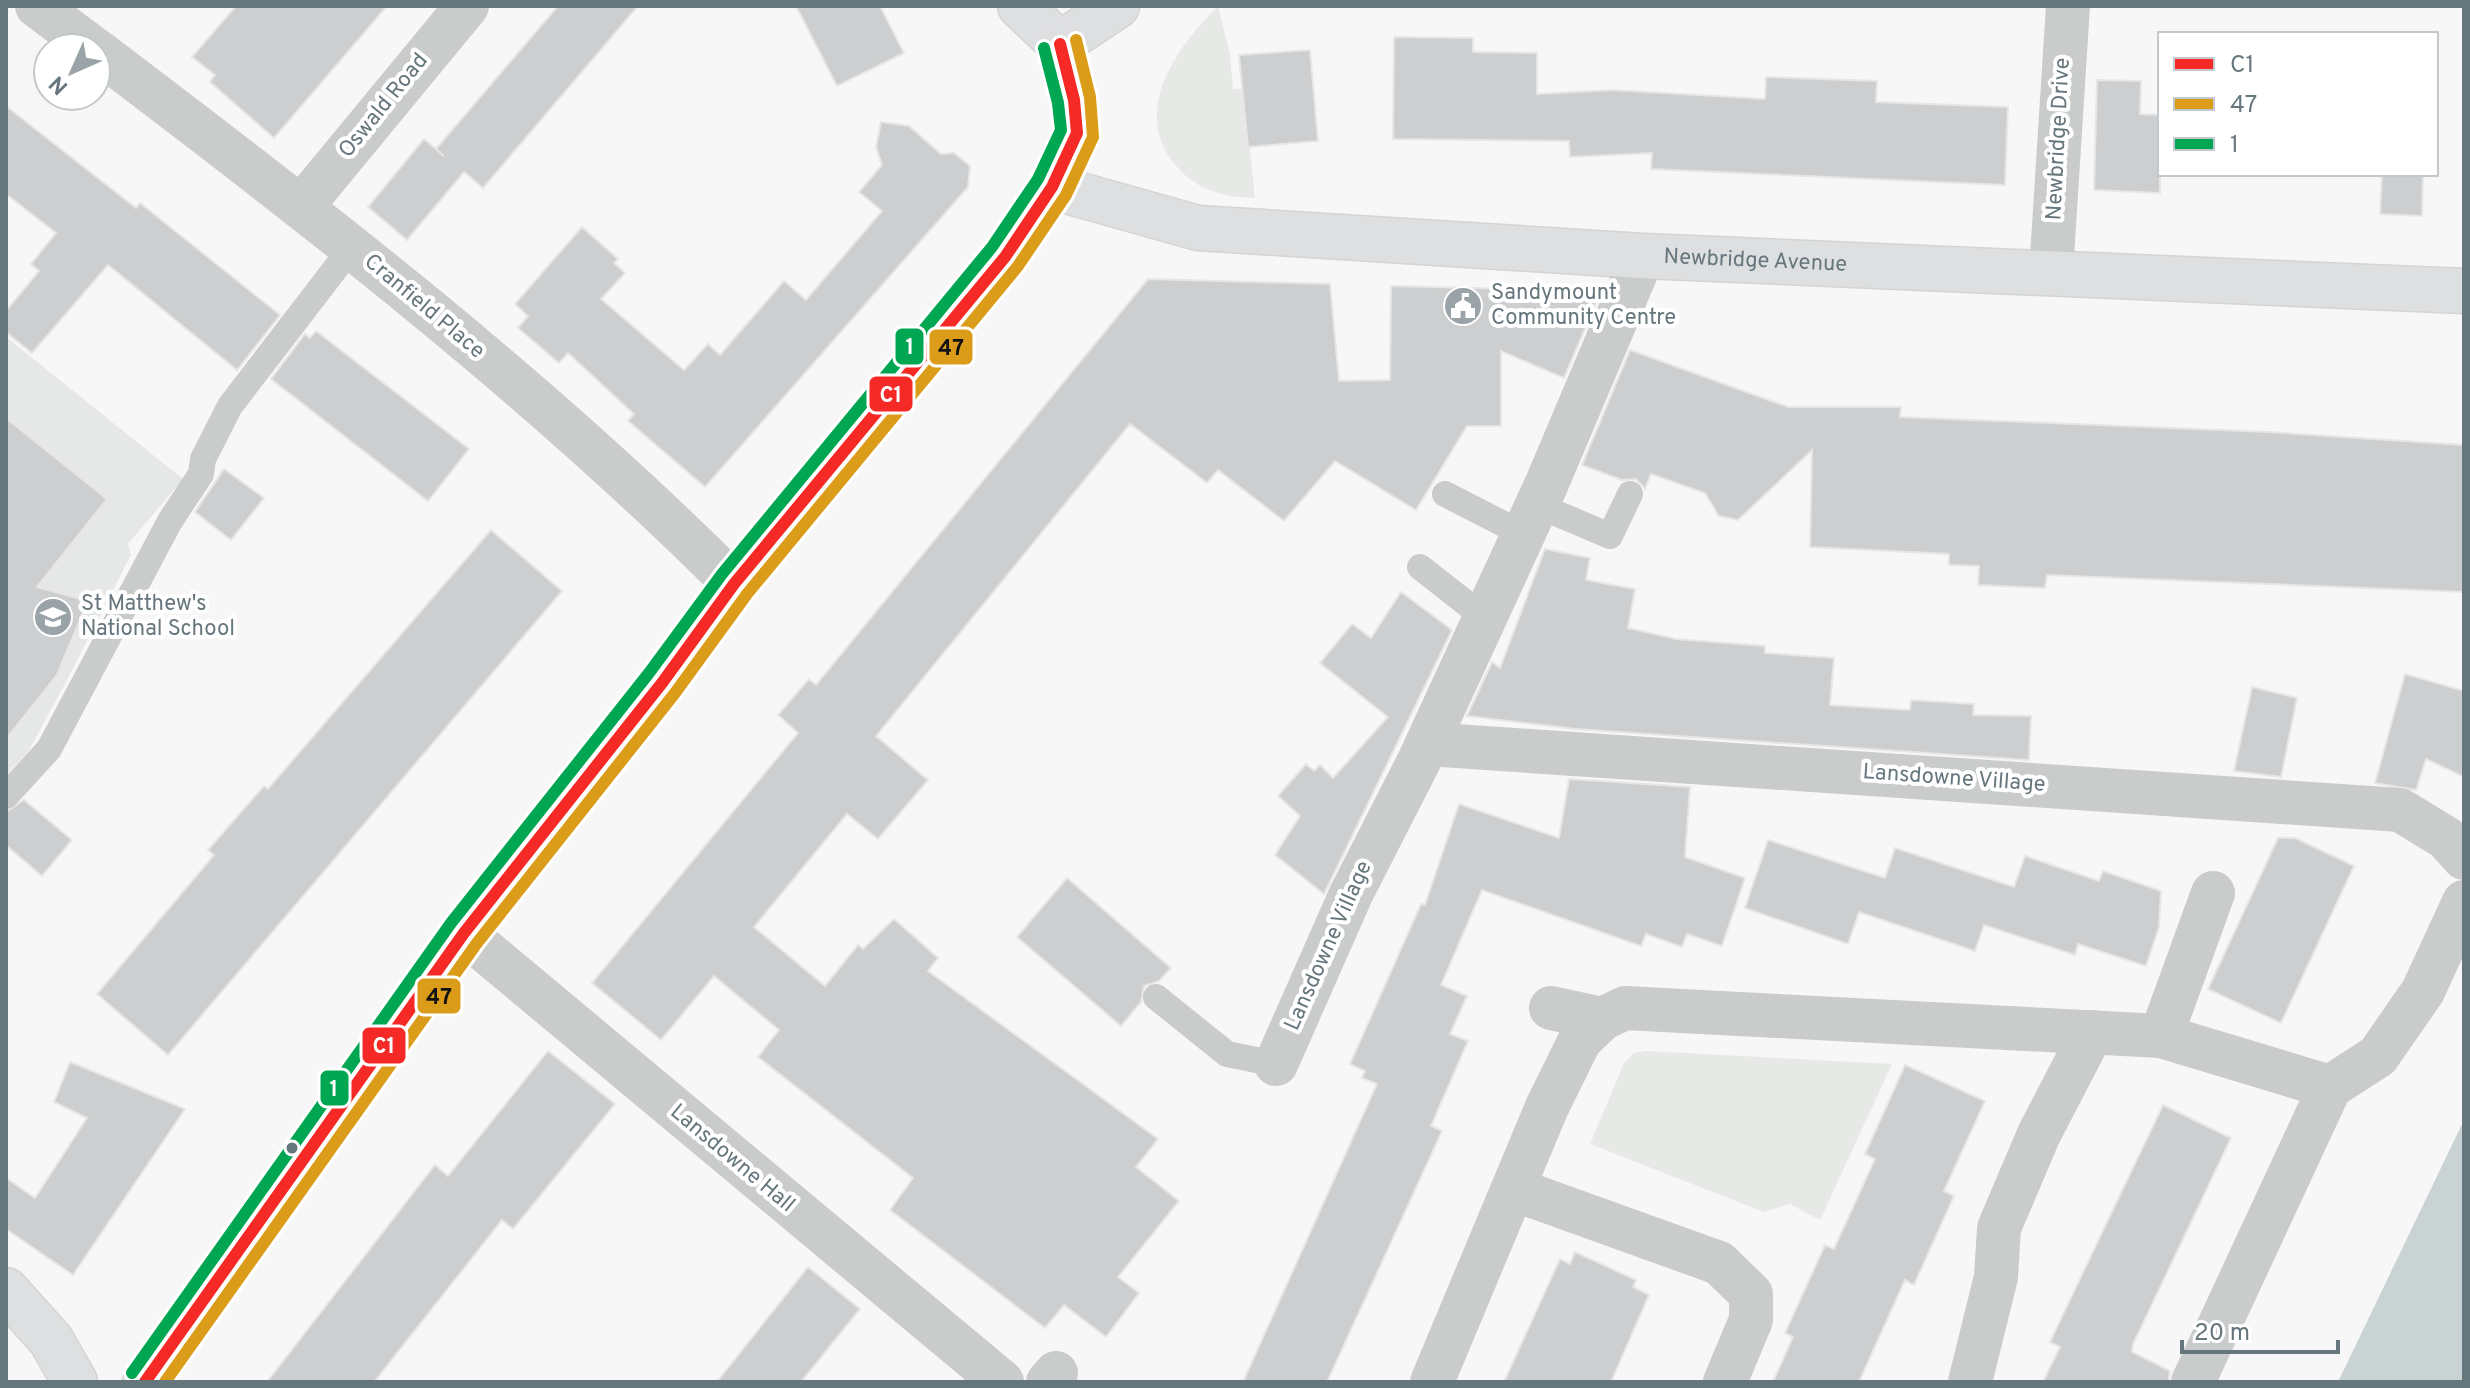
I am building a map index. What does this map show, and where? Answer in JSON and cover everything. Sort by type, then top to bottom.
[{"type":"street","name":"Cranfield Place","points":[[37,6],[71,32]]},
{"type":"street","name":"Oswald Road","points":[[302,206],[467,6]]},
{"type":"street","points":[[145,1382],[464,933],[662,683],[734,584],[1005,257],[1052,187],[1077,133],[1074,100],[1060,44],[1020,6]]},
{"type":"street","points":[[1060,44],[1117,6]]},
{"type":"street","name":"Newbridge Drive","points":[[2051,272],[2068,6]]},
{"type":"street","name":"Cranfield Place","points":[[112,63],[302,206],[593,448],[734,584]]},
{"type":"street","name":"Newbridge Avenue","points":[[1052,187],[1198,228],[1643,256],[2464,291]]},
{"type":"street","name":"Lansdowne Village","points":[[1276,1064],[1351,894],[1427,744],[1530,519],[1643,256]]},
{"type":"street","name":"Lansdowne Village","points":[[1427,744],[2400,810],[2446,838],[2464,858]]},
{"type":"street","points":[[2161,1036],[2213,893]]},
{"type":"street","points":[[2193,1382],[2330,1087],[2378,1056],[2423,991],[2464,902]]},
{"type":"street","name":"Lansdowne Hall","points":[[464,933],[1002,1382]]},
{"type":"street","points":[[1551,1008],[1602,1019]]},
{"type":"street","points":[[1432,1382],[1516,1190],[1547,1107],[1580,1040],[1602,1019],[1625,1008],[2161,1036],[2330,1087]]},
{"type":"street","points":[[1970,1382],[1996,1277],[1999,1228],[2039,1134],[2092,1032]]},
{"type":"street","points":[[1516,1190],[1719,1263],[1751,1294],[1751,1320],[1725,1382]]},
{"type":"street","points":[[6,1290],[51,1340],[75,1382]]},
{"type":"lane","points":[[6,796],[49,749],[170,521],[201,474],[203,459],[230,406],[352,247]]},
{"type":"lane","points":[[1445,494],[1530,519],[1610,536],[1630,494]]},
{"type":"lane","points":[[1420,567],[1485,618]]},
{"type":"lane","points":[[1156,997],[1227,1054],[1276,1064]]},
{"type":"shaded area","points":[[1218,6],[1230,55],[1233,89],[1243,89],[1255,198],[1220,194],[1181,172],[1162,141],[1157,120],[1159,99],[1175,59]]},
{"type":"shaded area","name":"St Matthew's National School","points":[[6,337],[183,479],[128,544],[131,555],[68,678],[28,752],[6,775]]},
{"type":"shaded area","points":[[1646,1051],[1892,1064],[1820,1220],[1790,1204],[1764,1212],[1590,1144],[1624,1063],[1634,1053]]},
{"type":"shaded area","points":[[2464,1120],[2464,1382],[2338,1382]]},
{"type":"building","points":[[236,6],[387,6],[274,138],[210,82],[215,75],[192,57]]},
{"type":"building","points":[[558,6],[638,6],[483,188],[464,172],[407,240],[368,207],[424,139],[444,156],[436,149]]},
{"type":"building","points":[[796,6],[880,6],[904,53],[837,86]]},
{"type":"building","points":[[1394,37],[1473,38],[1473,52],[1537,53],[1537,94],[1613,90],[1765,99],[1766,77],[1877,81],[1876,102],[2008,107],[2005,185],[1651,169],[1652,153],[1570,157],[1569,141],[1393,139]]},
{"type":"building","points":[[1310,50],[1318,141],[1248,147],[1239,55]]},
{"type":"building","points":[[2097,80],[2141,81],[2140,114],[2158,115],[2160,193],[2094,190]]},
{"type":"building","points":[[6,106],[136,208],[140,203],[280,315],[237,370],[108,265],[32,353],[6,332],[6,311],[39,271],[31,264],[56,233],[6,194]]},
{"type":"building","points":[[881,122],[909,126],[941,154],[954,153],[970,166],[968,187],[705,487],[628,421],[634,414],[568,353],[559,363],[518,328],[528,316],[515,304],[582,227],[618,259],[614,263],[625,273],[601,299],[684,370],[708,344],[720,355],[784,281],[806,300],[882,211],[859,192],[882,165],[876,147]]},
{"type":"building","points":[[2382,176],[2423,176],[2422,216],[2380,214]]},
{"type":"building","points":[[1148,279],[1330,284],[1339,381],[1390,380],[1391,286],[1601,291],[1564,378],[1501,351],[1501,426],[1467,426],[1416,510],[1335,461],[1284,521],[1218,470],[1207,483],[1130,424],[876,736],[928,780],[878,839],[847,814],[754,927],[825,986],[858,945],[863,949],[894,919],[938,958],[928,971],[1158,1139],[1136,1167],[1179,1201],[1118,1277],[1139,1293],[1106,1337],[1064,1305],[1045,1328],[890,1210],[913,1178],[758,1057],[779,1030],[714,976],[661,1040],[592,983],[798,733],[778,715],[809,679],[816,685]]},
{"type":"building","points":[[316,331],[469,449],[428,501],[271,379],[305,334],[310,338]]},
{"type":"building","points":[[1630,350],[1788,407],[1901,407],[1900,417],[2269,432],[2464,445],[2464,592],[2047,575],[2045,588],[1978,585],[1979,566],[1949,565],[1949,554],[1810,547],[1812,450],[1738,520],[1719,516],[1705,493],[1651,474],[1645,489],[1636,479],[1622,480],[1582,465]]},
{"type":"building","points":[[6,418],[107,499],[37,587],[88,601],[57,675],[6,739]]},
{"type":"building","points":[[224,469],[264,498],[231,540],[195,512]]},
{"type":"building","points":[[491,530],[562,591],[168,1055],[97,994],[214,855],[208,850],[264,786],[268,789]]},
{"type":"building","points":[[1545,549],[1590,558],[1586,580],[1635,589],[1628,628],[1676,639],[1765,646],[1765,653],[1834,658],[1830,705],[1910,710],[1911,700],[1974,704],[1973,715],[2031,716],[2029,760],[1576,729],[1467,716],[1492,662],[1500,668]]},
{"type":"building","points":[[1401,592],[1452,630],[1324,894],[1275,855],[1300,816],[1278,796],[1306,764],[1314,771],[1320,765],[1333,778],[1388,717],[1320,663],[1352,624],[1371,638]]},
{"type":"building","points":[[2405,674],[2464,691],[2464,777],[2426,759],[2416,790],[2375,783]]},
{"type":"building","points":[[2252,687],[2297,698],[2281,777],[2234,771]]},
{"type":"building","points":[[1569,779],[1690,787],[1685,857],[1745,878],[1722,946],[1687,934],[1682,947],[1646,934],[1641,946],[1482,890],[1441,985],[1467,996],[1450,1034],[1468,1041],[1431,1126],[1442,1131],[1327,1382],[1243,1382],[1377,1084],[1362,1078],[1365,1071],[1350,1064],[1421,904],[1425,905],[1459,804],[1559,838]]},
{"type":"building","points":[[24,800],[72,840],[42,876],[6,845],[6,812]]},
{"type":"building","points":[[2278,838],[2295,838],[2354,866],[2281,1023],[2208,989]]},
{"type":"building","points":[[1768,840],[1885,878],[1895,848],[2014,887],[2025,856],[2099,881],[2103,871],[2161,891],[2159,927],[2146,966],[2078,944],[2075,955],[1984,925],[1975,951],[1859,912],[1848,944],[1745,908]]},
{"type":"building","points":[[1067,878],[1171,968],[1159,981],[1144,986],[1141,1002],[1121,1026],[1017,937]]},
{"type":"building","points":[[548,1051],[615,1104],[513,1229],[502,1220],[374,1382],[267,1382],[435,1165],[448,1176]]},
{"type":"building","points":[[70,1062],[185,1109],[73,1275],[6,1229],[6,1178],[35,1198],[87,1118],[54,1102]]},
{"type":"building","points":[[1905,1065],[1985,1101],[1944,1191],[1954,1196],[1914,1285],[1905,1280],[1859,1382],[1773,1382],[1793,1337],[1785,1333],[1825,1245],[1834,1249],[1875,1159],[1865,1154]]},
{"type":"building","points":[[2163,1105],[2231,1138],[2133,1344],[2132,1352],[2170,1371],[2168,1382],[2043,1382],[2060,1347],[2050,1342]]},
{"type":"building","points":[[1575,1252],[1636,1280],[1633,1287],[1649,1295],[1611,1382],[1504,1382],[1560,1259],[1570,1264]]},
{"type":"building","points":[[808,1267],[860,1309],[801,1382],[717,1382]]},
{"type":"transit line","name":"47","points":[[165,1382],[477,943],[675,693],[747,594],[1018,266],[1066,195],[1093,137],[1090,97],[1076,40]]},
{"type":"transit line","name":"C1","points":[[145,1382],[464,933],[662,683],[734,584],[1005,257],[1052,187],[1077,133],[1074,100],[1060,44]]},
{"type":"transit line","name":"1","points":[[132,1373],[451,923],[649,673],[722,574],[992,247],[1038,179],[1061,130],[1058,103],[1044,48]]},
{"type":"place","name":"Sandymount Community Centre","points":[[1463,306]]},
{"type":"place","name":"St Matthew's National School","points":[[53,617]]}]
